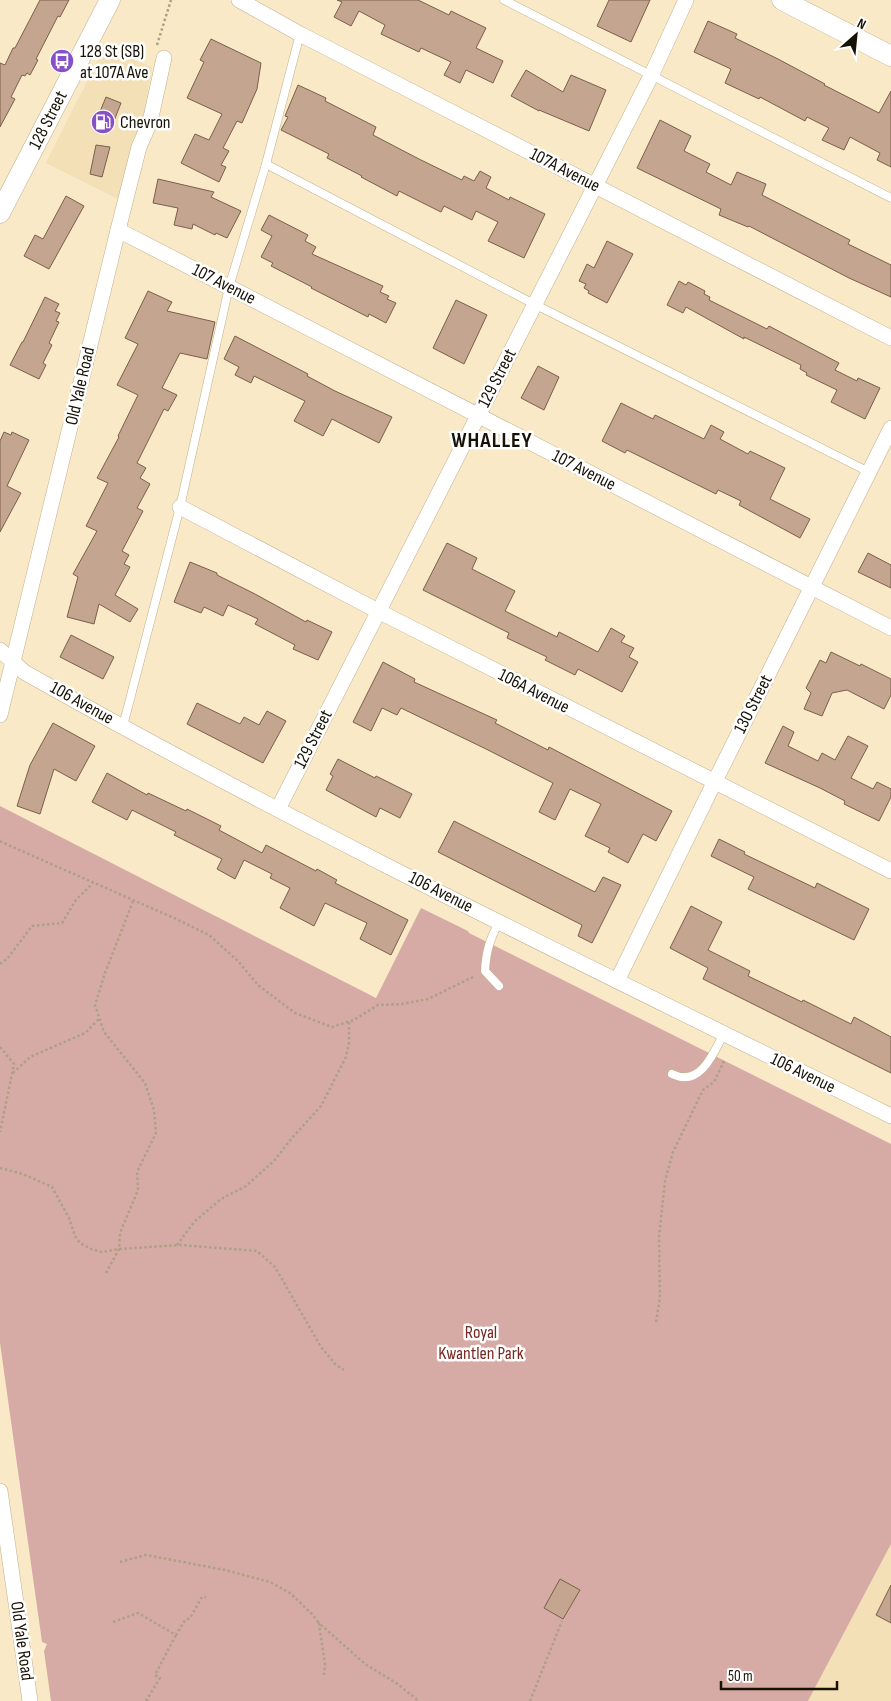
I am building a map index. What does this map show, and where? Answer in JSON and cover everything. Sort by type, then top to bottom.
[{"type":"main road","name":"128 Street","points":[[0,213],[110,0]]},
{"type":"main road","points":[[782,0],[891,56]]},
{"type":"street","name":"107A Avenue","points":[[239,0],[300,34],[891,338]]},
{"type":"street","name":"129 Street","points":[[278,809],[650,76],[686,0]]},
{"type":"street","name":"Old Yale Road","points":[[0,715],[118,230],[139,147],[150,122],[160,54]]},
{"type":"street","name":"107 Avenue","points":[[118,230],[891,628]]},
{"type":"street","name":"130 Street","points":[[617,981],[891,428]]},
{"type":"street","name":"106A Avenue","points":[[180,507],[378,611],[891,871]]},
{"type":"street","name":"106 Avenue","points":[[0,650],[24,672],[278,809],[617,981],[891,1116]]},
{"type":"street","name":"Old Yale Road","points":[[0,1491],[6,1569],[30,1701]]},
{"type":"lane","points":[[504,0],[891,198]]},
{"type":"lane","points":[[123,726],[180,507],[229,287],[266,164],[300,34]]},
{"type":"lane","points":[[266,164],[534,304],[869,472]]},
{"type":"lane","points":[[499,921],[485,954],[485,971],[499,986]]},
{"type":"lane","points":[[672,1074],[678,1077],[689,1076],[702,1070],[710,1061],[724,1033]]},
{"type":"path","points":[[160,54],[171,0]]},
{"type":"path","points":[[0,841],[209,935],[238,961],[258,985],[295,1013],[332,1027],[349,1022],[378,1005],[428,1000],[475,976]]},
{"type":"path","points":[[0,964],[7,959],[32,926],[62,923],[76,900],[93,883]]},
{"type":"path","points":[[106,1273],[119,1249],[120,1233],[138,1190],[137,1172],[156,1133],[154,1110],[145,1084],[104,1032],[94,1005],[133,901]]},
{"type":"path","points":[[13,1073],[30,1057],[85,1033],[99,1018]]},
{"type":"path","points":[[177,1245],[194,1222],[221,1199],[246,1186],[274,1161],[321,1106],[346,1057],[349,1042],[349,1022]]},
{"type":"path","points":[[0,1047],[14,1064],[0,1132]]},
{"type":"path","points":[[656,1322],[660,1298],[659,1236],[665,1180],[673,1152],[703,1090],[714,1082],[726,1058]]},
{"type":"path","points":[[0,1168],[23,1174],[52,1187],[80,1243],[102,1252],[177,1245],[257,1251],[275,1267],[321,1347],[336,1365],[344,1370]]},
{"type":"path","points":[[120,1562],[146,1555],[225,1570],[270,1582],[290,1593],[319,1623],[365,1664],[396,1683],[419,1701]]},
{"type":"path","points":[[146,1701],[160,1678],[155,1676],[176,1635],[185,1620],[190,1618],[202,1597],[206,1597]]},
{"type":"path","points":[[113,1622],[138,1614],[176,1635]]},
{"type":"path","points":[[530,1701],[562,1621]]},
{"type":"path","points":[[319,1623],[325,1665],[324,1675]]},
{"type":"shaded area","points":[[104,48],[152,67],[128,204],[46,163]]},
{"type":"shaded area","points":[[891,1544],[891,1701],[808,1701],[850,1622]]},
{"type":"green space","name":"Royal Kwantlen Park","points":[[0,806],[376,998],[421,908],[891,1144],[891,1544],[808,1701],[51,1701],[44,1651],[47,1644],[42,1642],[0,1343]]},
{"type":"building","points":[[40,0],[69,0],[60,17],[58,16],[30,75],[27,73],[25,76],[22,75],[11,97],[15,99],[0,127],[0,63],[5,65]]},
{"type":"building","points":[[337,0],[418,0],[449,15],[451,11],[486,28],[476,48],[503,61],[493,83],[466,70],[460,83],[444,75],[451,62],[421,48],[419,52],[381,34],[385,25],[359,11],[351,26],[334,17],[342,2]]},
{"type":"building","points":[[609,0],[650,0],[631,42],[597,26]]},
{"type":"building","points":[[708,21],[737,34],[735,38],[879,113],[891,91],[891,167],[877,160],[880,153],[850,137],[844,150],[822,140],[829,128],[807,117],[805,121],[760,97],[759,99],[725,83],[731,69],[694,52]]},
{"type":"building","points":[[211,39],[261,63],[257,89],[242,123],[237,121],[223,148],[229,151],[221,165],[226,167],[219,182],[181,163],[195,134],[209,140],[222,114],[187,98],[204,62],[200,60]]},
{"type":"building","points":[[526,70],[563,92],[571,75],[606,90],[589,131],[539,111],[511,96]]},
{"type":"building","points":[[298,85],[326,98],[325,101],[376,127],[373,135],[462,180],[464,176],[474,181],[480,171],[491,177],[486,188],[509,200],[510,197],[545,214],[524,258],[488,241],[498,222],[476,211],[472,220],[444,206],[441,212],[399,191],[397,196],[327,158],[329,154],[281,130],[288,117],[285,116]]},
{"type":"building","points":[[106,97],[121,103],[110,131],[94,126]]},
{"type":"building","points":[[660,120],[691,136],[684,151],[710,164],[706,172],[731,185],[737,172],[766,184],[762,195],[850,240],[848,244],[891,265],[891,297],[849,278],[749,226],[719,215],[721,209],[637,168]]},
{"type":"building","points":[[96,145],[110,147],[102,177],[90,174]]},
{"type":"building","points":[[158,179],[214,192],[211,197],[241,211],[227,238],[216,233],[215,235],[193,224],[192,229],[174,225],[178,208],[153,203]]},
{"type":"building","points":[[66,196],[84,206],[49,269],[24,256],[35,235],[43,239]]},
{"type":"building","points":[[269,215],[308,235],[305,241],[316,247],[312,254],[383,286],[380,292],[389,296],[387,299],[396,303],[386,323],[369,314],[368,317],[311,288],[271,266],[273,263],[261,257],[272,236],[261,230]]},
{"type":"building","points":[[607,241],[633,254],[607,303],[588,293],[589,291],[584,288],[586,284],[579,281],[587,264],[594,268]]},
{"type":"building","points":[[679,281],[686,285],[688,282],[705,291],[704,294],[710,297],[709,300],[767,329],[769,326],[839,363],[835,370],[857,381],[858,378],[880,388],[865,419],[831,402],[837,390],[806,375],[807,373],[800,369],[801,365],[744,337],[744,339],[686,307],[683,313],[667,305]]},
{"type":"building","points":[[148,291],[172,302],[167,311],[215,322],[207,359],[180,353],[162,388],[177,395],[168,411],[164,409],[137,463],[146,468],[140,478],[150,484],[137,508],[143,511],[122,551],[129,555],[124,564],[130,567],[115,595],[138,609],[130,622],[99,604],[94,624],[67,617],[78,577],[73,574],[97,531],[86,526],[108,483],[97,478],[119,437],[138,395],[117,385],[138,344],[125,338]]},
{"type":"building","points":[[45,297],[59,304],[55,311],[60,313],[56,321],[59,322],[49,343],[52,345],[43,363],[46,365],[39,379],[10,365]]},
{"type":"building","points":[[456,300],[487,315],[464,364],[433,348]]},
{"type":"building","points":[[235,336],[308,374],[307,376],[335,391],[392,417],[379,443],[332,419],[323,436],[294,421],[305,401],[254,376],[251,383],[235,375],[239,367],[224,359]]},
{"type":"building","points":[[538,366],[559,377],[544,410],[521,398]]},
{"type":"building","points":[[621,403],[653,419],[655,415],[704,439],[711,425],[724,432],[720,439],[748,454],[750,451],[785,468],[770,499],[810,519],[800,538],[739,505],[741,501],[718,490],[716,494],[627,450],[625,453],[602,441]]},
{"type":"building","points":[[4,432],[11,435],[12,432],[29,440],[7,486],[21,493],[0,532],[0,441]]},
{"type":"building","points":[[447,543],[477,558],[472,569],[515,591],[505,611],[557,637],[559,632],[598,652],[611,628],[625,636],[621,642],[634,648],[629,657],[638,662],[622,692],[578,669],[575,675],[545,660],[547,657],[507,638],[509,633],[423,590]]},
{"type":"building","points":[[868,553],[891,565],[891,588],[858,572]]},
{"type":"building","points":[[190,562],[217,573],[217,575],[306,622],[307,620],[332,632],[318,660],[293,649],[295,645],[255,624],[258,619],[228,605],[223,616],[204,607],[201,613],[174,602]]},
{"type":"building","points":[[71,635],[114,657],[103,679],[60,657]]},
{"type":"building","points":[[831,652],[891,679],[891,695],[884,709],[847,690],[832,693],[822,716],[804,709],[811,693],[806,688],[820,660],[826,663]]},
{"type":"building","points":[[383,662],[415,679],[414,682],[497,720],[495,723],[548,750],[549,747],[672,811],[656,841],[643,834],[628,863],[608,852],[610,848],[585,836],[601,804],[570,789],[555,820],[539,812],[553,783],[484,748],[401,708],[397,715],[382,708],[371,731],[353,722]]},
{"type":"building","points":[[197,703],[240,724],[244,717],[259,725],[267,711],[286,721],[263,763],[187,724]]},
{"type":"building","points":[[53,723],[95,746],[76,781],[54,769],[40,814],[17,806],[30,765]]},
{"type":"building","points":[[783,726],[794,732],[788,746],[818,761],[822,753],[835,760],[848,736],[868,746],[851,778],[873,789],[877,782],[891,789],[891,797],[879,821],[844,804],[845,801],[820,788],[765,763]]},
{"type":"building","points":[[338,759],[412,794],[400,818],[380,808],[376,817],[326,790],[333,776],[330,774]]},
{"type":"building","points":[[107,773],[147,795],[148,793],[186,811],[187,809],[221,826],[219,830],[262,853],[266,845],[316,871],[317,869],[337,880],[335,883],[408,920],[391,955],[360,939],[367,923],[325,903],[314,926],[280,908],[290,888],[270,878],[272,874],[244,860],[235,879],[217,869],[222,859],[174,835],[176,832],[132,810],[127,820],[92,802]]},
{"type":"building","points":[[454,821],[595,892],[603,877],[621,885],[592,943],[578,936],[582,925],[438,852]]},
{"type":"building","points":[[719,839],[745,852],[744,854],[815,888],[817,883],[869,909],[854,940],[748,889],[754,877],[711,856]]},
{"type":"building","points":[[691,906],[722,922],[708,950],[750,971],[748,976],[802,1002],[803,1000],[851,1024],[854,1017],[891,1037],[891,1073],[703,979],[708,968],[670,948]]},
{"type":"building","points":[[560,1579],[580,1590],[563,1619],[544,1608]]},
{"type":"building","points":[[891,1585],[891,1623],[876,1615]]},
{"type":"place","name":"128 St (SB) at 107A Ave","points":[[62,61]]},
{"type":"place","name":"Chevron","points":[[103,122]]},
{"type":"district","name":"WHALLEY","points":[[492,440]]}]
